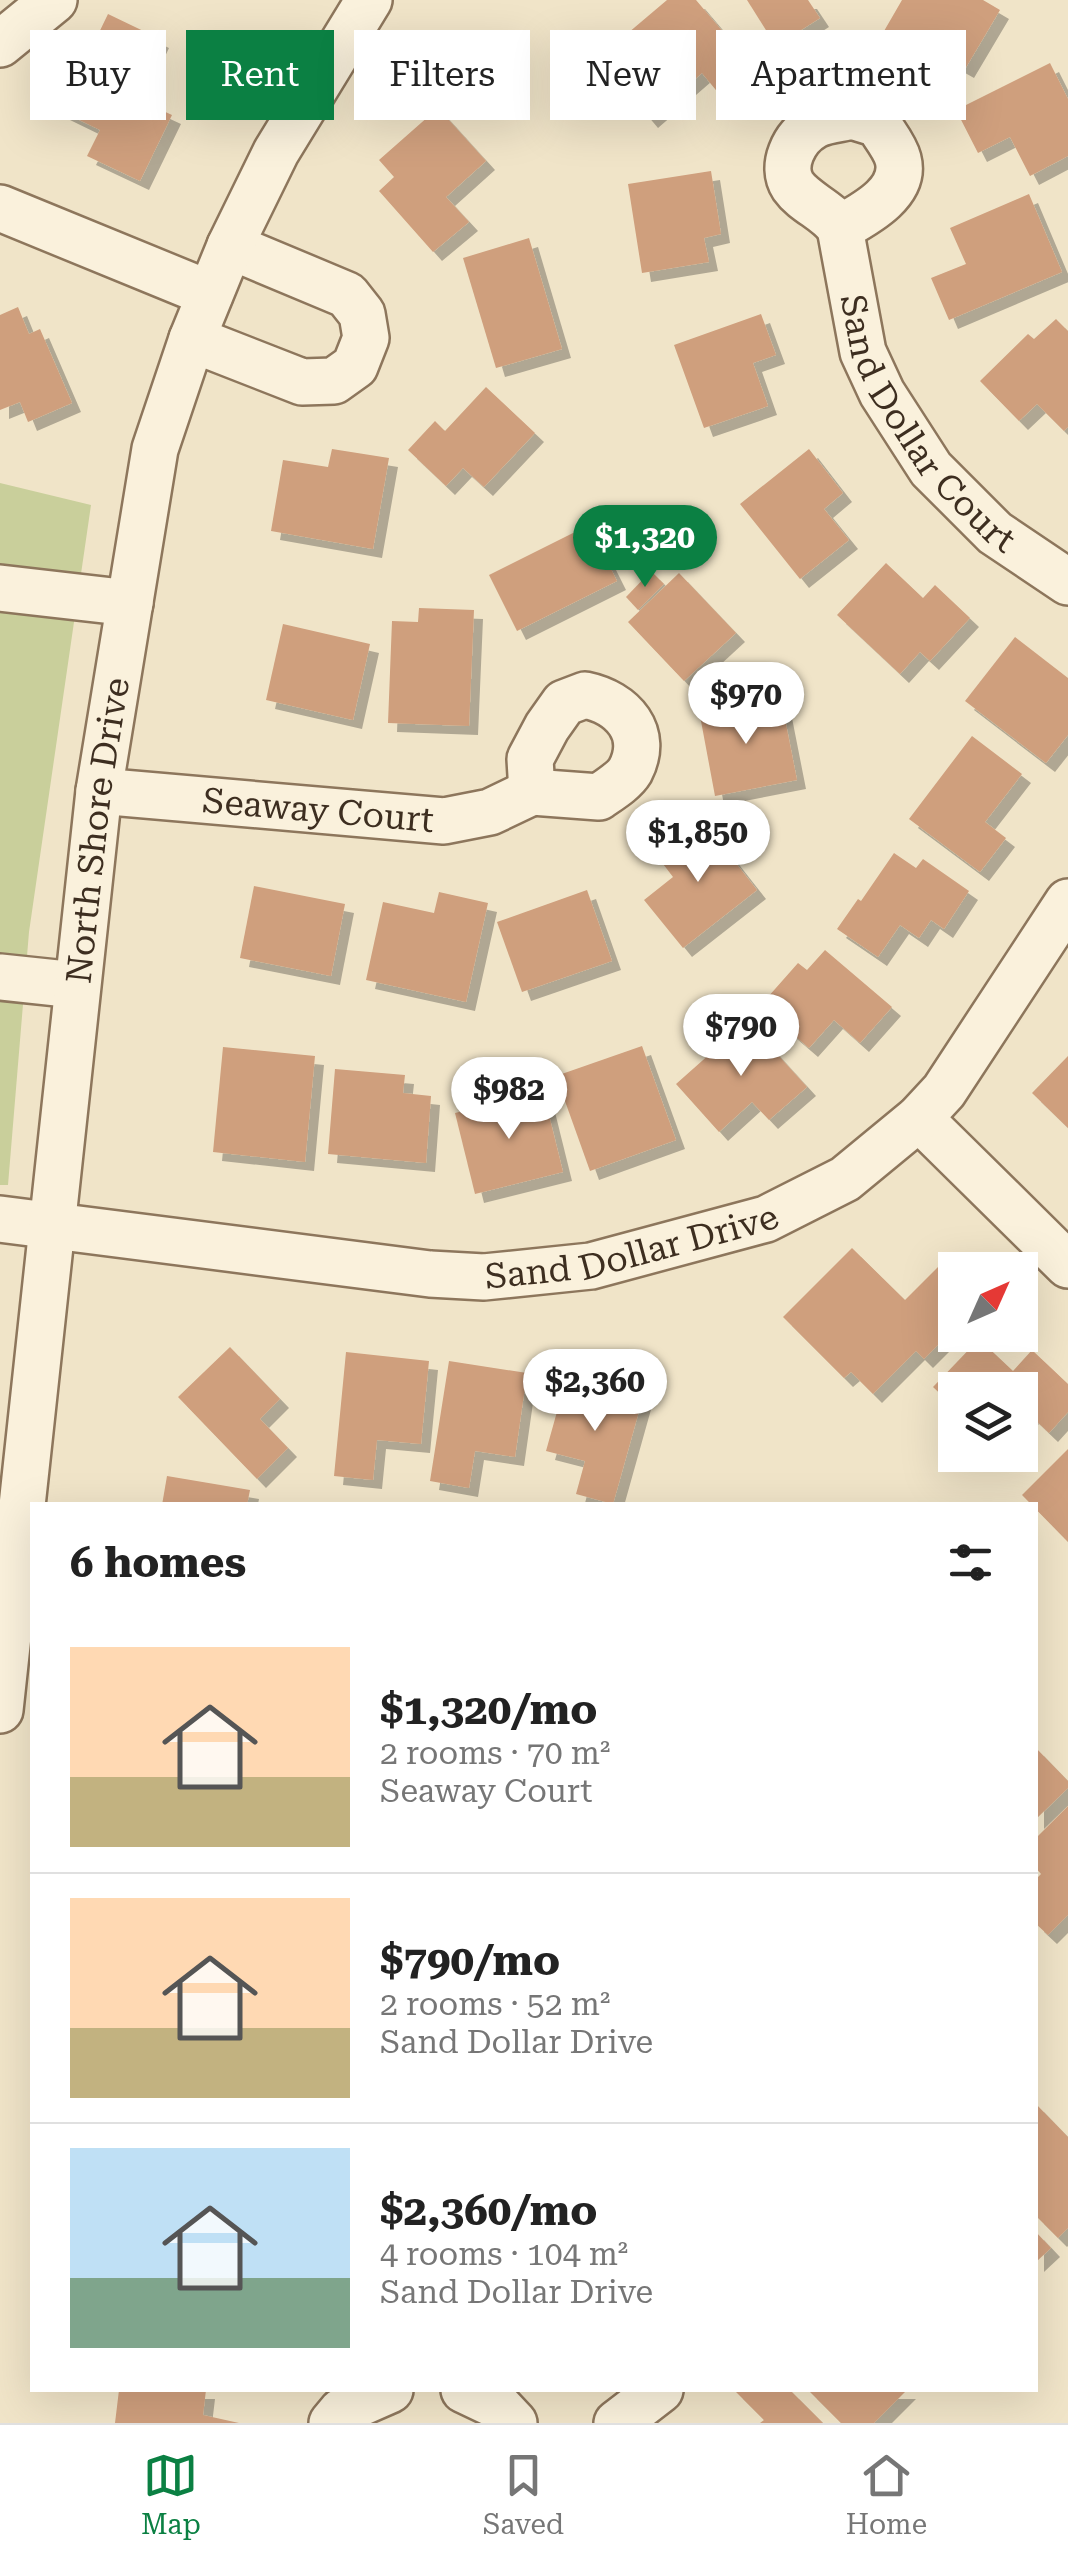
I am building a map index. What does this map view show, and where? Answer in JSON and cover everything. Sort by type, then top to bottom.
[{"type":"street","points":[[0,44],[54,0]]},
{"type":"street","name":"North Shore Drive","points":[[0,1710],[99,791],[155,449],[192,338],[230,246],[276,152],[369,0]]},
{"type":"street","points":[[0,208],[210,294]]},
{"type":"street","name":"Sand Dollar Court","points":[[840,228],[863,352],[882,393],[931,469],[995,533],[1068,582]]},
{"type":"street","points":[[192,338],[302,382],[334,381],[355,366],[366,338],[362,314],[347,294],[230,246]]},
{"type":"street","points":[[0,588],[130,603]]},
{"type":"street","name":"Seaway Court","points":[[99,791],[444,821],[490,812],[532,792]]},
{"type":"street","name":"Sand Dollar Drive","points":[[0,1219],[430,1274],[484,1277],[591,1266],[766,1219],[845,1179],[919,1118],[944,1091],[1068,902]]},
{"type":"street","points":[[0,976],[76,985]]},
{"type":"street","points":[[919,1118],[1068,1265]]},
{"type":"street","points":[[335,2408],[384,2392]]},
{"type":"street","points":[[468,2392],[498,2406],[514,2423]]},
{"type":"street","points":[[616,2423],[657,2392]]},
{"type":"green space","points":[[0,483],[91,505],[29,932],[8,1185],[0,1185]]},
{"type":"building","points":[[667,0],[696,0],[721,30],[716,30],[716,90],[702,73],[696,78],[696,30],[632,30]]},
{"type":"building","points":[[747,0],[808,0],[820,18],[801,30],[766,30]]},
{"type":"building","points":[[902,0],[983,0],[1000,10],[966,67],[966,30],[885,30]]},
{"type":"building","points":[[108,14],[141,30],[100,30]]},
{"type":"building","points":[[1050,63],[1068,99],[1068,156],[1030,176],[1010,137],[978,153],[961,120],[966,120],[966,105]]},
{"type":"building","points":[[166,112],[172,115],[140,181],[87,156],[100,130],[79,120],[166,120]]},
{"type":"building","points":[[424,120],[449,120],[486,161],[446,197],[469,222],[433,252],[379,191],[394,177],[379,160]]},
{"type":"building","points":[[711,171],[721,234],[704,238],[709,262],[642,273],[628,184]]},
{"type":"building","points":[[1029,194],[1062,272],[949,320],[931,278],[966,264],[950,228]]},
{"type":"building","points":[[529,238],[562,349],[496,368],[463,258]]},
{"type":"building","points":[[18,307],[29,334],[40,329],[72,403],[28,422],[20,402],[0,410],[0,315]]},
{"type":"building","points":[[761,314],[776,355],[753,363],[768,406],[704,428],[674,345]]},
{"type":"building","points":[[1056,319],[1068,331],[1068,427],[1064,431],[1037,404],[1019,421],[980,381],[1028,334],[1034,339]]},
{"type":"building","points":[[486,387],[535,433],[484,487],[463,468],[446,486],[408,450],[435,421],[445,431]]},
{"type":"building","points":[[332,449],[389,458],[373,549],[271,531],[283,460],[328,467]]},
{"type":"building","points":[[809,449],[843,493],[824,509],[849,540],[800,579],[740,504]]},
{"type":"building","points":[[589,525],[617,581],[517,631],[489,575]]},
{"type":"building","points":[[886,563],[923,598],[935,585],[970,618],[930,661],[920,652],[900,674],[837,615]]},
{"type":"building","points":[[651,571],[664,584],[638,610],[626,597]]},
{"type":"building","points":[[679,573],[736,633],[684,681],[628,622]]},
{"type":"building","points":[[419,608],[474,610],[469,726],[388,723],[392,621],[418,622]]},
{"type":"building","points":[[283,624],[370,644],[353,720],[266,700]]},
{"type":"building","points":[[1015,637],[1068,678],[1068,735],[1046,763],[965,701]]},
{"type":"building","points":[[744,696],[748,716],[783,709],[797,780],[715,796],[698,705]]},
{"type":"building","points":[[972,736],[1022,774],[985,822],[1006,838],[980,872],[909,819]]},
{"type":"building","points":[[702,820],[757,890],[683,948],[644,900],[673,877],[657,856]]},
{"type":"building","points":[[894,853],[916,868],[923,859],[969,891],[944,929],[931,920],[919,938],[900,925],[878,957],[837,929]]},
{"type":"building","points":[[254,886],[345,904],[331,976],[240,958]]},
{"type":"building","points":[[587,890],[612,961],[522,992],[497,922]]},
{"type":"building","points":[[439,892],[488,903],[466,1002],[366,980],[383,902],[434,913]]},
{"type":"building","points":[[825,950],[892,1007],[860,1043],[834,1020],[809,1048],[760,1006],[798,963],[807,970]]},
{"type":"building","points":[[747,1021],[807,1087],[769,1120],[752,1102],[719,1132],[676,1084]]},
{"type":"building","points":[[642,1046],[676,1140],[590,1171],[556,1076]]},
{"type":"building","points":[[223,1047],[315,1056],[305,1162],[213,1152]]},
{"type":"building","points":[[1068,1056],[1068,1128],[1032,1093]]},
{"type":"building","points":[[335,1069],[405,1075],[403,1093],[431,1096],[426,1163],[328,1154]]},
{"type":"building","points":[[543,1091],[563,1172],[475,1194],[455,1113]]},
{"type":"building","points":[[852,1248],[905,1300],[938,1267],[938,1345],[924,1359],[916,1351],[873,1394],[851,1372],[844,1378],[783,1317]]},
{"type":"building","points":[[230,1347],[280,1399],[260,1419],[288,1448],[257,1479],[178,1397]]},
{"type":"building","points":[[346,1352],[429,1361],[421,1444],[377,1440],[373,1480],[334,1476]]},
{"type":"building","points":[[967,1352],[993,1352],[1013,1371],[1034,1352],[1068,1384],[1068,1412],[1049,1433],[1038,1423],[1038,1372],[947,1372]]},
{"type":"building","points":[[449,1361],[527,1373],[515,1457],[475,1451],[469,1488],[430,1481]]},
{"type":"building","points":[[567,1376],[643,1397],[614,1502],[576,1494],[585,1461],[546,1451]]},
{"type":"building","points":[[1068,1449],[1068,1542],[1038,1511],[1038,1502],[1029,1502],[1022,1495]]},
{"type":"building","points":[[167,1476],[250,1490],[248,1502],[163,1502]]},
{"type":"building","points":[[1038,1750],[1068,1781],[1068,1788],[1038,1817]]},
{"type":"building","points":[[1068,1806],[1068,1915],[1048,1935],[1038,1926],[1038,1836]]},
{"type":"building","points":[[1038,2106],[1068,2137],[1068,2228],[1058,2238],[1038,2218]]},
{"type":"building","points":[[1038,2234],[1051,2248],[1038,2260]]},
{"type":"building","points":[[119,2392],[206,2392],[203,2415],[239,2423],[115,2423]]},
{"type":"building","points":[[736,2392],[792,2392],[823,2423],[760,2423],[764,2420]]},
{"type":"building","points":[[810,2392],[905,2392],[874,2423],[841,2423]]}]
